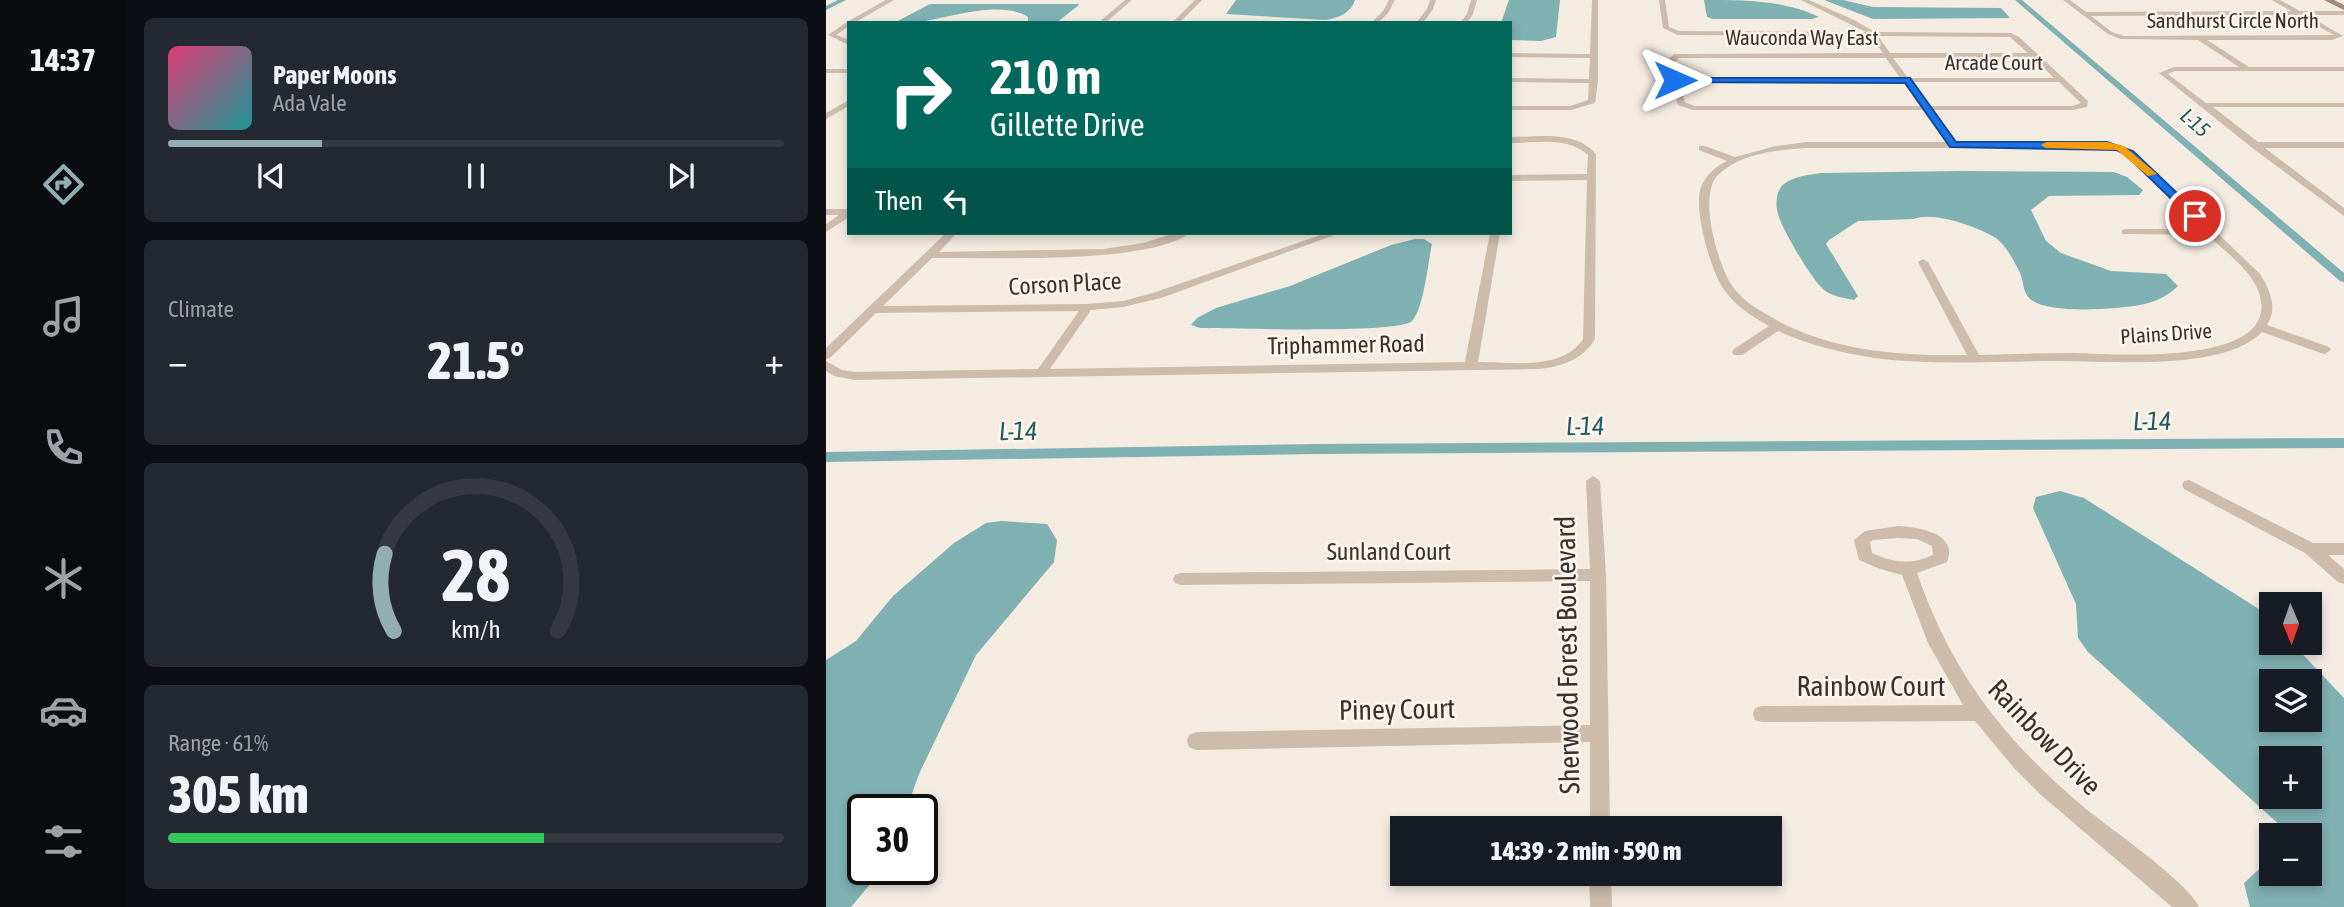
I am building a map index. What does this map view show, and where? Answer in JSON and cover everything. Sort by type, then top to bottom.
[{"type":"main road","points":[[2328,0],[2344,12]]},
{"type":"street","points":[[853,21],[891,0]]},
{"type":"street","points":[[1103,21],[1129,0]]},
{"type":"street","points":[[1177,21],[1199,0]]},
{"type":"street","points":[[1376,21],[1389,9],[1392,0]]},
{"type":"street","points":[[1421,21],[1433,0]]},
{"type":"street","points":[[1464,21],[1474,0]]},
{"type":"street","points":[[1512,108],[1559,109],[1581,106],[1593,99],[1595,0]]},
{"type":"street","points":[[1662,0],[1666,28],[1678,33],[2001,33],[2017,38],[2085,105],[2073,108],[1693,108],[1681,103],[1675,80]]},
{"type":"street","points":[[1804,0],[1872,33],[1953,145]]},
{"type":"street","name":"Sandhurst Circle North","points":[[2066,0],[2110,33],[2123,38],[2340,36],[2299,13]]},
{"type":"street","points":[[2275,0],[2299,13]]},
{"type":"street","points":[[2085,14],[2344,12]]},
{"type":"street","points":[[847,24],[831,35],[834,39],[847,42]]},
{"type":"street","points":[[2201,38],[2247,69]]},
{"type":"street","points":[[1512,55],[1594,56]]},
{"type":"street","name":"Wauconda Way East","points":[[1675,80],[1672,59],[1682,55],[1889,55]]},
{"type":"street","points":[[1889,55],[2035,55]]},
{"type":"street","points":[[2344,69],[2174,69],[2163,72],[2344,214]]},
{"type":"street","points":[[826,71],[847,71]]},
{"type":"street","points":[[1512,80],[1594,81]]},
{"type":"street","name":"Arcade Court","points":[[1675,80],[2062,80]]},
{"type":"street","points":[[826,103],[847,103]]},
{"type":"street","points":[[826,117],[847,104]]},
{"type":"street","points":[[2203,105],[2344,105]]},
{"type":"street","name":"Triphammer Road","points":[[826,365],[838,373],[854,376],[1471,366],[1556,362],[1578,353],[1587,344],[1592,154],[1584,146],[1563,141],[1512,140]]},
{"type":"street","name":"Plains Drive","points":[[1807,145],[1953,145],[2107,145],[2129,153],[2250,269],[2264,288],[2268,311],[2260,327],[2242,342],[2192,355],[1902,356],[1851,351],[1814,341],[1777,326],[1738,300],[1722,281],[1715,265],[1704,191],[1713,175],[1734,160],[1769,149],[1807,145]]},
{"type":"street","points":[[2254,145],[2344,145]]},
{"type":"street","points":[[1702,148],[1734,160]]},
{"type":"street","points":[[1512,178],[1592,177]]},
{"type":"street","points":[[826,212],[847,212]]},
{"type":"street","points":[[826,229],[847,213]]},
{"type":"street","points":[[2126,232],[2212,232]]},
{"type":"street","points":[[826,355],[950,235]]},
{"type":"street","points":[[929,255],[1103,253],[1145,246],[1179,235]]},
{"type":"street","name":"Corson Place","points":[[870,310],[1087,307],[1123,304],[1148,298],[1324,235]]},
{"type":"street","points":[[1471,366],[1495,235]]},
{"type":"street","points":[[1923,262],[1974,357]]},
{"type":"street","points":[[1042,372],[1087,307]]},
{"type":"street","points":[[1738,352],[1777,326]]},
{"type":"street","points":[[2260,327],[2325,351]]},
{"type":"street","name":"Sherwood Forest Boulevard","points":[[1593,481],[1598,575],[1600,816]]},
{"type":"street","points":[[2189,485],[2311,549],[2344,578]]},
{"type":"street","points":[[2311,549],[2344,550]]},
{"type":"street","name":"Rainbow Drive","points":[[1908,570],[1921,615],[1937,649],[1979,713],[2035,775],[2186,906]]},
{"type":"street","name":"Sunland Court","points":[[1181,579],[1598,575]]},
{"type":"street","name":"Rainbow Court","points":[[1762,714],[1979,713]]},
{"type":"street","name":"Piney Court","points":[[1196,741],[1599,733]]},
{"type":"street","points":[[1600,886],[1601,907]]},
{"type":"water","points":[[1236,0],[1355,0],[1344,14],[1326,20],[1226,14]]},
{"type":"water","points":[[1509,0],[1560,0],[1556,37],[1541,41],[1512,40],[1512,21],[1502,21]]},
{"type":"water","points":[[1704,0],[1778,4],[1819,17],[1713,19],[1707,17]]},
{"type":"water","points":[[1824,0],[1843,0],[1873,7],[2001,8],[2010,18],[1873,19]]},
{"type":"water","points":[[930,4],[1079,5],[1059,21],[1028,21],[1028,17],[1017,12],[990,10],[928,21],[898,21]]},
{"type":"water","points":[[2114,172],[2127,177],[2143,190],[2139,195],[2049,196],[2031,210],[2046,241],[2061,253],[2111,271],[2166,274],[2178,286],[2150,303],[2140,305],[2082,309],[2050,307],[2029,298],[2016,265],[1996,238],[1955,221],[1922,217],[1858,221],[1829,240],[1826,244],[1858,296],[1854,300],[1830,293],[1818,284],[1791,242],[1777,210],[1781,187],[1802,176],[1821,173]]},
{"type":"water","points":[[1424,239],[1432,244],[1423,296],[1412,321],[1377,328],[1347,329],[1200,328],[1191,325],[1197,318],[1216,308],[1290,286],[1391,245]]},
{"type":"water","points":[[2060,491],[2084,498],[2259,609],[2259,655],[2303,655],[2317,669],[2259,669],[2259,732],[2322,732],[2322,675],[2344,698],[2344,907],[2250,907],[2244,883],[2259,869],[2259,886],[2322,886],[2322,823],[2278,823],[2262,809],[2322,809],[2322,746],[2259,746],[2259,806],[2088,652],[2078,638],[2076,604],[2033,508],[2036,497]]},
{"type":"water","points":[[1001,521],[1047,524],[1057,540],[1054,562],[976,655],[912,794],[847,794],[847,885],[869,885],[851,907],[826,907],[826,660],[856,641],[893,596],[954,543],[986,523]]},
{"type":"waterway","name":"L-15","points":[[826,8],[843,0]]},
{"type":"waterway","name":"L-15","points":[[2018,0],[2344,279]]},
{"type":"waterway","name":"L-14","points":[[826,457],[1317,449],[2344,443]]},
{"type":"slow traffic","points":[[2046,145],[2107,145],[2120,148],[2152,174]]},
{"type":"route","points":[[1675,80],[1907,80],[1953,145],[2107,145],[2120,148],[2129,153],[2195,216]]}]
